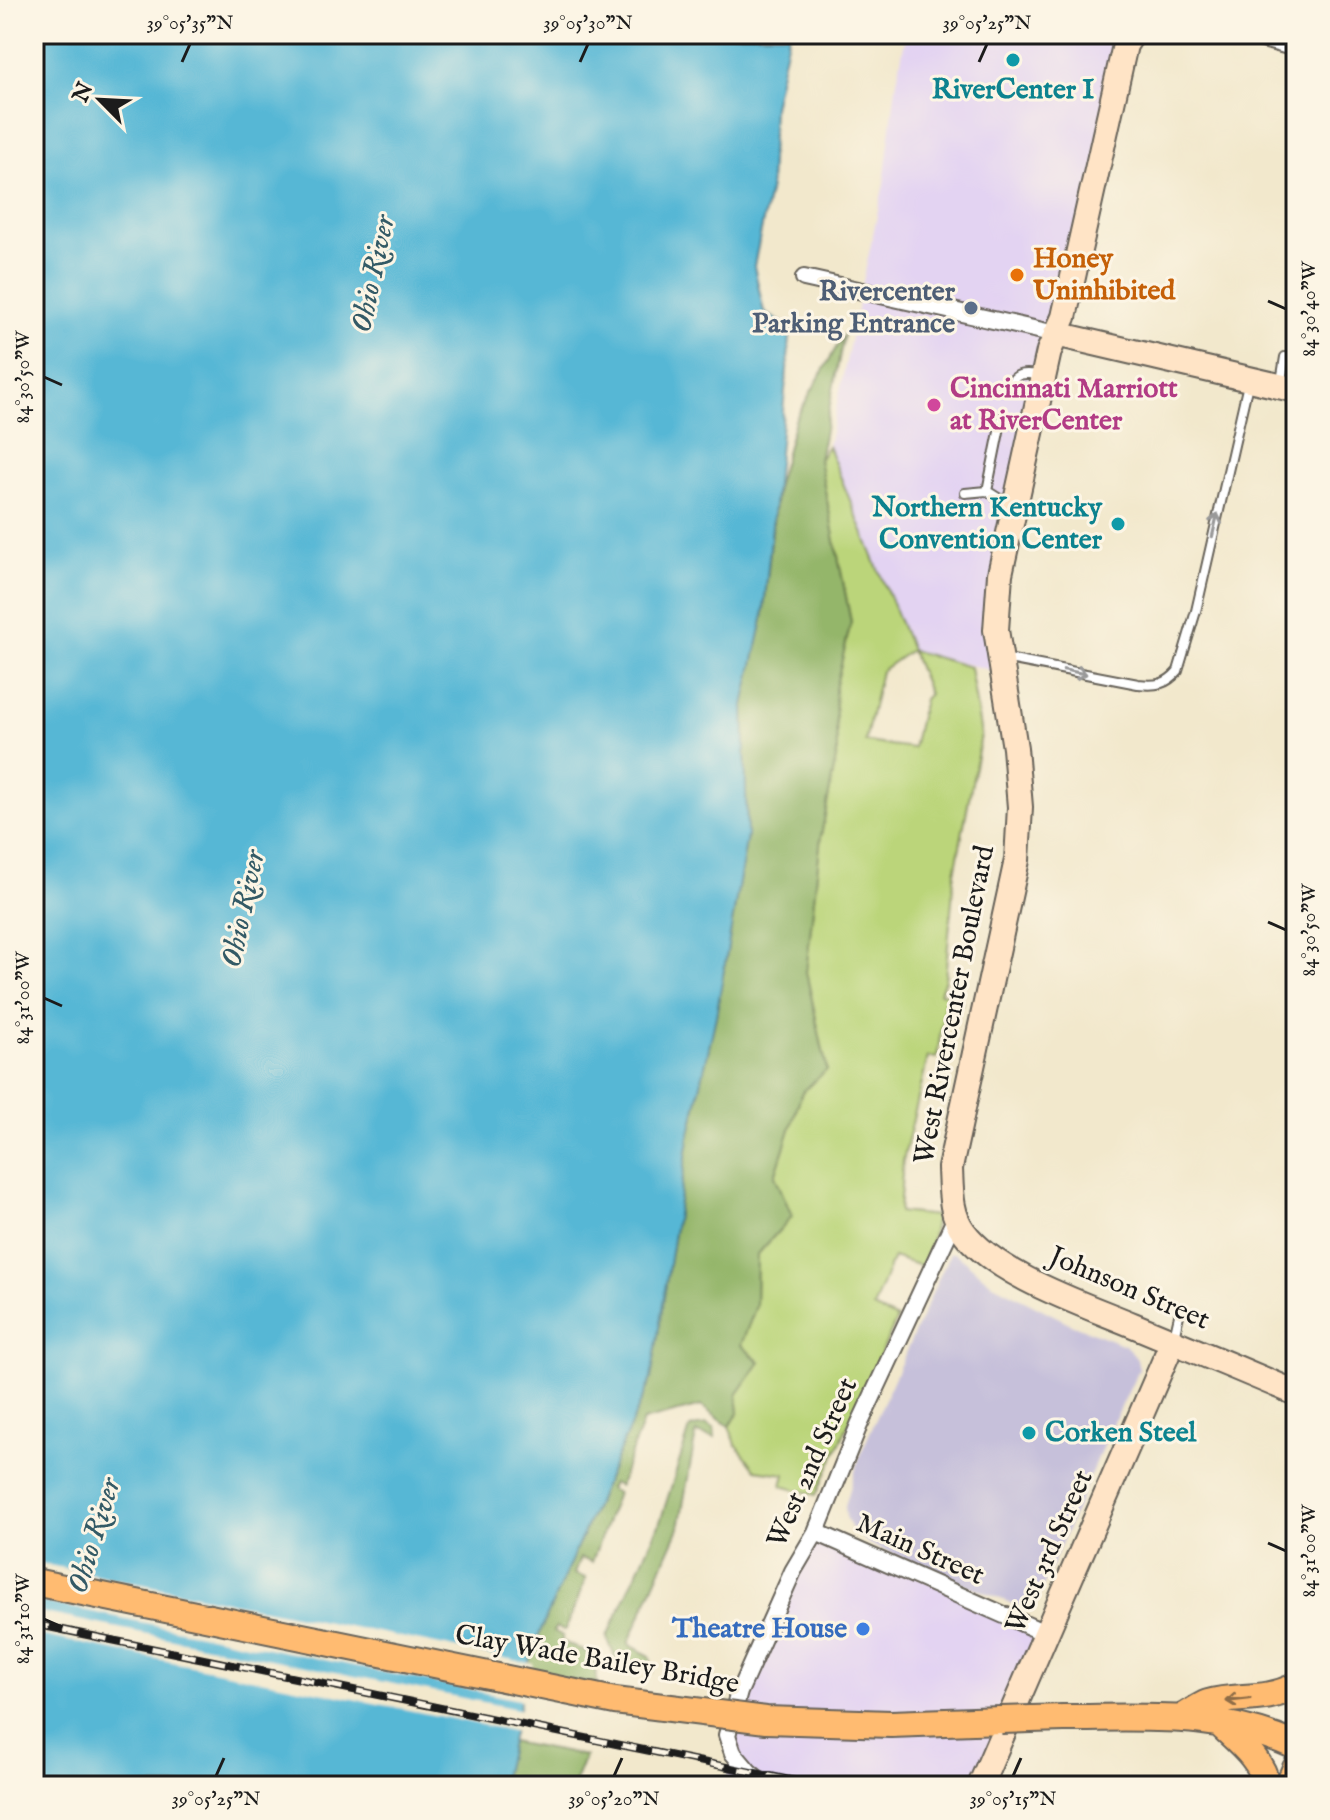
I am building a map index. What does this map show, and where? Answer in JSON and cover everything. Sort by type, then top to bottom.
[{"type":"main road","name":"Clay Wade Bailey Bridge","points":[[34,1582],[549,1688],[687,1712],[833,1724],[1182,1718],[1217,1721],[1263,1733],[1296,1746]]},
{"type":"main road","points":[[1182,1718],[1207,1703],[1261,1698],[1296,1686]]},
{"type":"main road","points":[[1217,1721],[1257,1761],[1267,1786]]},
{"type":"main road","points":[[1288,1786],[1296,1768]]},
{"type":"street","name":"West Rivercenter Boulevard","points":[[956,1217],[951,1197],[950,1168],[1017,860],[1020,807],[1015,748],[996,630],[1000,574],[1049,351],[1064,317],[1125,45],[1132,34]]},
{"type":"street","points":[[1244,34],[1296,48]]},
{"type":"street","points":[[804,278],[1288,388]]},
{"type":"street","name":"Johnson Street","points":[[956,1217],[962,1230],[980,1250],[1007,1269],[1296,1393]]},
{"type":"street","name":"West 2nd Street","points":[[767,1786],[749,1772],[733,1753],[727,1735],[739,1692],[793,1571],[816,1532],[859,1425],[956,1217]]},
{"type":"street","name":"West 3rd Street","points":[[980,1786],[1173,1341]]},
{"type":"street","name":"Main Street","points":[[816,1532],[1047,1634]]},
{"type":"lane","points":[[1285,357],[1288,388]]},
{"type":"lane","points":[[1009,386],[1013,378],[1022,373],[1044,376]]},
{"type":"lane","points":[[999,657],[1138,684],[1159,686],[1172,678],[1178,671],[1196,611],[1249,380]]},
{"type":"lane","points":[[987,491],[1002,417]]},
{"type":"lane","points":[[965,493],[987,491],[1003,501],[1016,504]]},
{"type":"lane","points":[[1173,1341],[1180,1311]]},
{"type":"shaded area","points":[[906,34],[1132,34],[1000,574],[1002,673],[911,650],[828,446],[884,183]]},
{"type":"shaded area","name":"Corken Steel","points":[[950,1253],[955,1253],[993,1284],[1073,1325],[1125,1345],[1137,1359],[1139,1369],[1032,1612],[869,1544],[852,1529],[846,1517],[845,1506],[860,1455]]},
{"type":"shaded area","points":[[816,1532],[1047,1634],[980,1786],[725,1786],[733,1753],[727,1735]]},
{"type":"green space","points":[[844,334],[819,460],[851,622],[835,689],[837,753],[821,836],[806,972],[827,1070],[802,1092],[775,1176],[792,1216],[757,1255],[756,1306],[741,1345],[760,1362],[737,1395],[739,1412],[729,1426],[701,1406],[643,1421],[619,1486],[612,1483],[609,1489],[617,1493],[592,1562],[580,1558],[574,1574],[586,1578],[565,1631],[556,1627],[553,1631],[563,1636],[561,1641],[593,1655],[597,1684],[555,1678],[527,1670],[532,1650],[651,1379],[689,1138],[716,1016],[747,836],[744,705],[763,619],[777,485],[795,420]]},
{"type":"green space","points":[[828,446],[911,650],[970,667],[981,735],[954,878],[945,979],[940,993],[958,996],[962,1003],[945,1001],[937,1058],[928,1057],[903,1161],[899,1212],[936,1216],[931,1243],[921,1266],[893,1257],[873,1308],[897,1319],[816,1495],[782,1486],[785,1474],[756,1470],[736,1444],[729,1426],[739,1412],[737,1395],[760,1362],[741,1345],[756,1306],[757,1255],[792,1216],[775,1176],[802,1092],[827,1069],[806,972],[821,836],[837,753],[835,689],[851,622],[819,460]],"holes":[[[911,650],[929,694],[924,699],[913,748],[865,742],[881,671]]]},
{"type":"green space","points":[[707,1424],[714,1428],[715,1438],[696,1433],[679,1528],[628,1644],[650,1656],[652,1672],[616,1660],[607,1637],[659,1525],[690,1428]]},
{"type":"green space","points":[[511,1742],[585,1756],[573,1786],[501,1786]]},
{"type":"water","name":"Ohio River","points":[[34,34],[789,34],[773,107],[770,187],[754,266],[764,312],[791,328],[763,619],[744,705],[747,836],[716,1016],[689,1138],[651,1379],[532,1650],[501,1786],[34,1786]]},
{"type":"pier","points":[[34,1562],[533,1664],[524,1701],[34,1600]]},
{"type":"pier","points":[[34,1611],[522,1710],[517,1732],[34,1634]]},
{"type":"railway","points":[[34,1624],[819,1786]]},
{"type":"railway","points":[[1235,1786],[1296,1781]]},
{"type":"place","name":"RiverCenter I","points":[[1013,60]]},
{"type":"place","name":"Honey Uninhibited","points":[[1017,275]]},
{"type":"place","name":"Rivercenter Parking Entrance","points":[[971,308]]},
{"type":"place","name":"Cincinnati Marriott at RiverCenter","points":[[934,405]]},
{"type":"place","name":"Northern Kentucky Convention Center","points":[[1118,524]]},
{"type":"place","name":"Corken Steel","points":[[1029,1433]]},
{"type":"place","name":"Theatre House","points":[[863,1629]]}]
